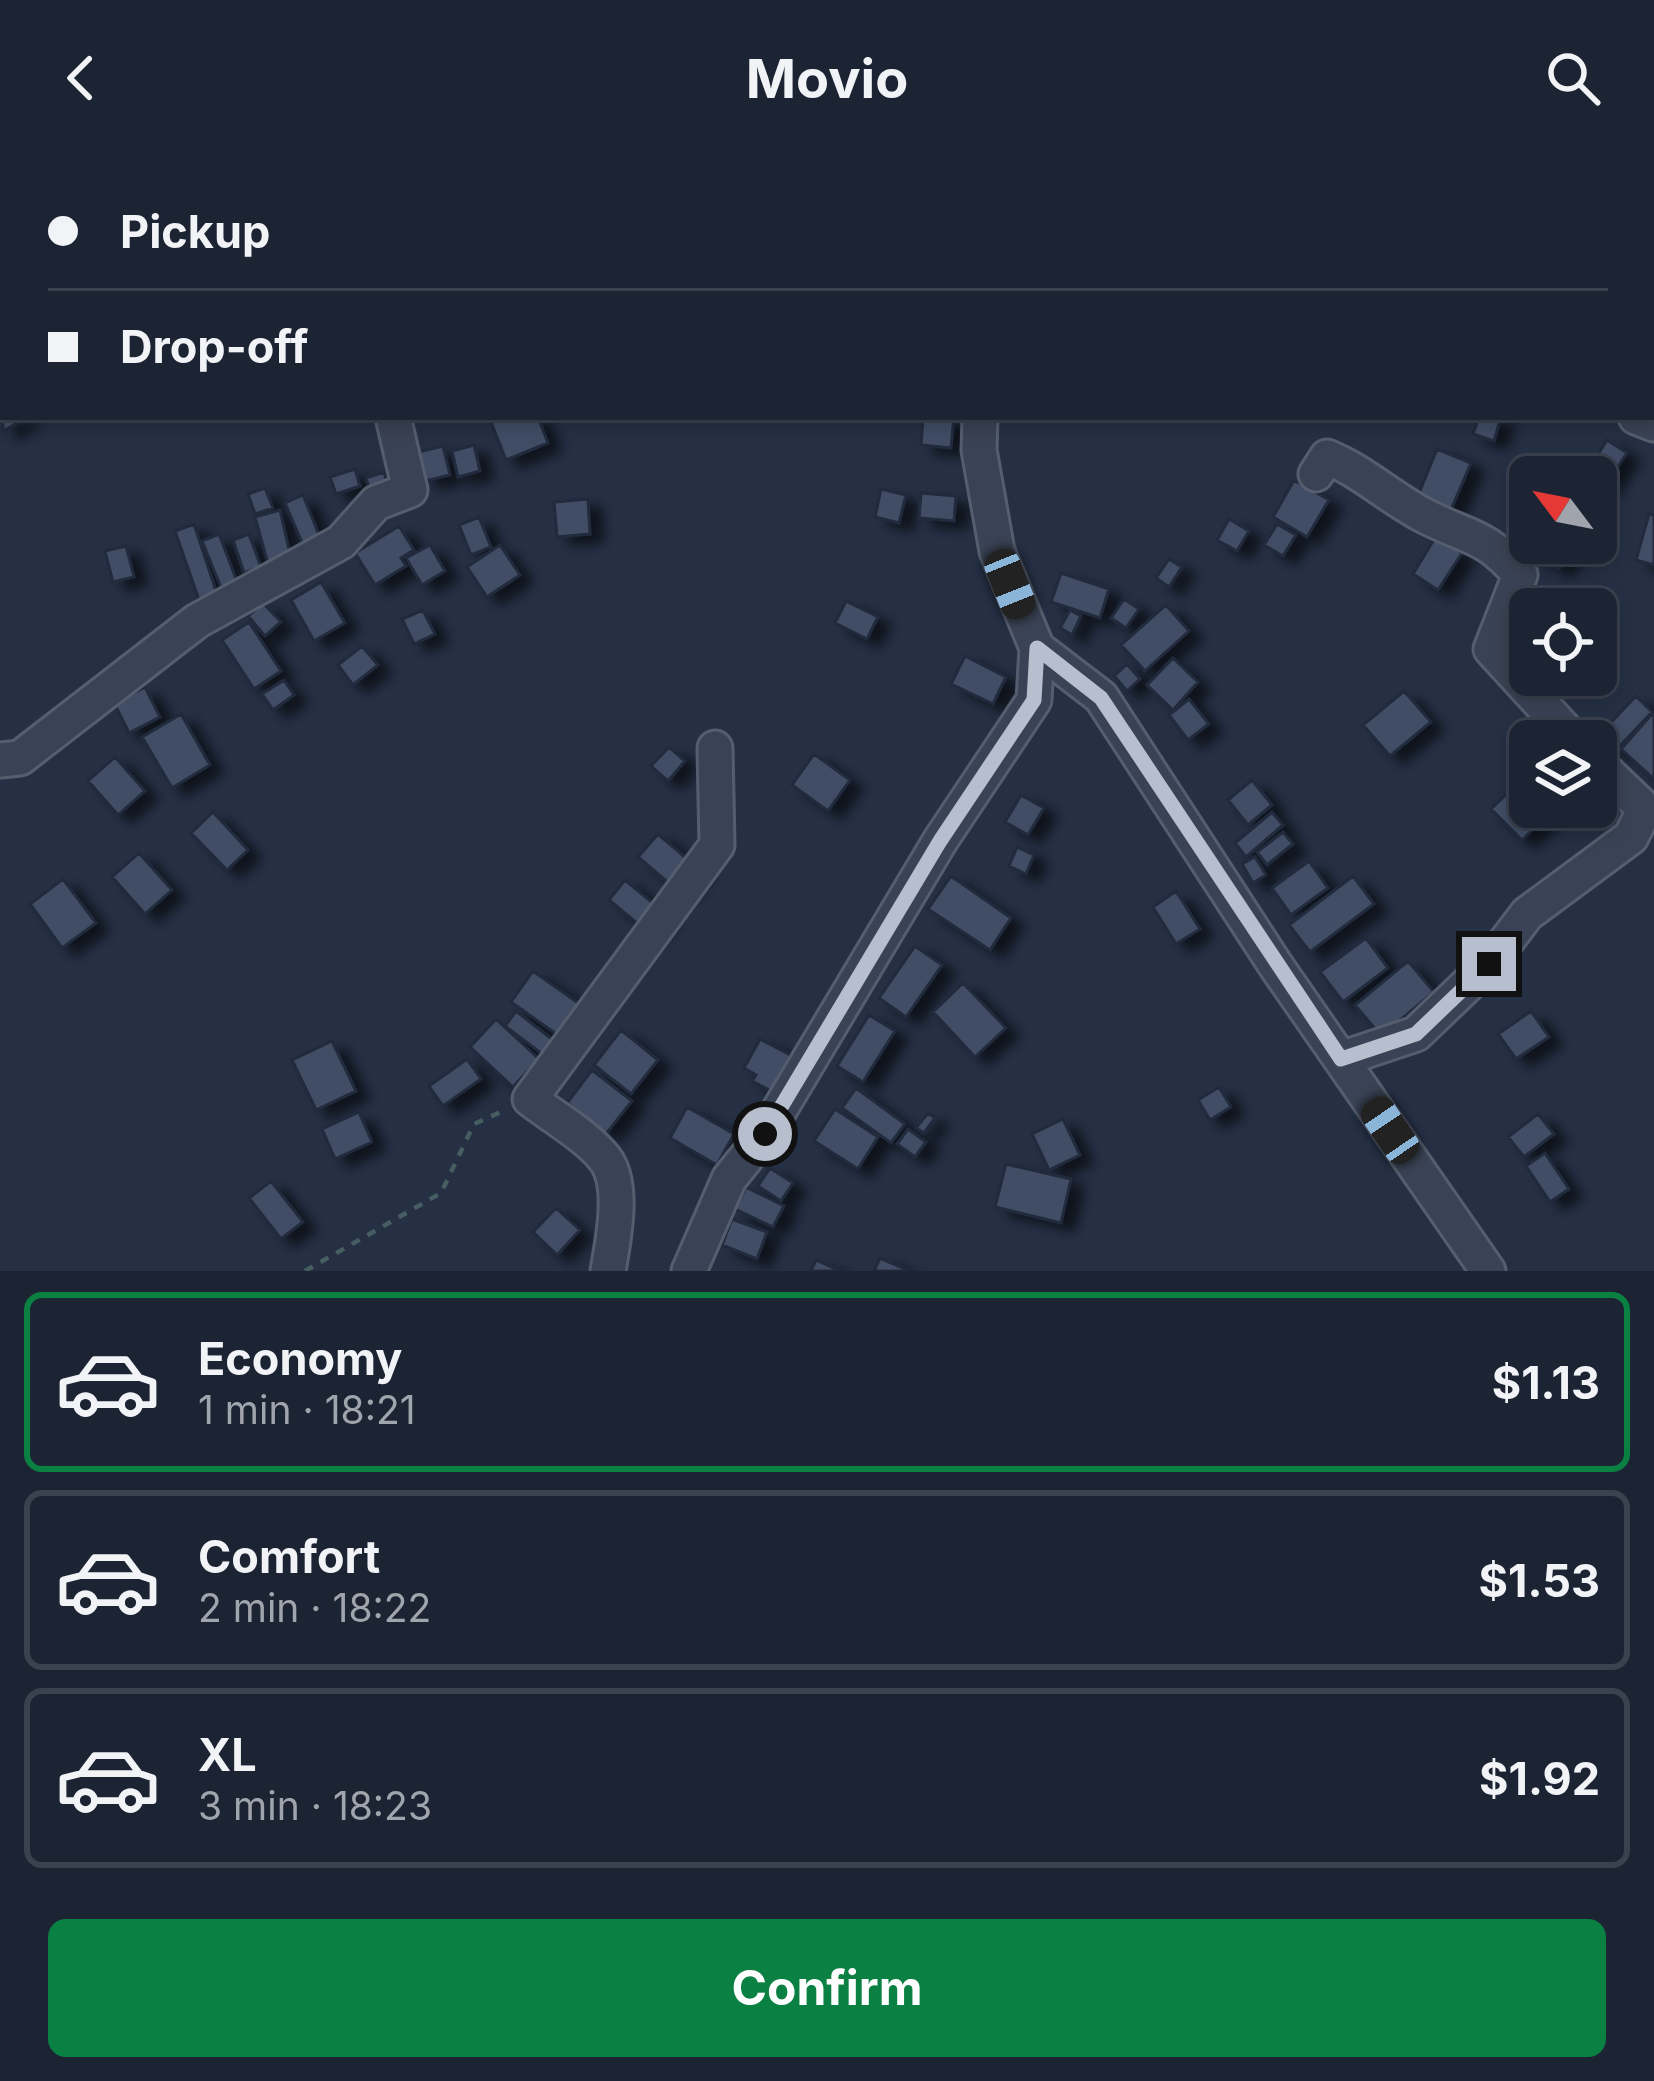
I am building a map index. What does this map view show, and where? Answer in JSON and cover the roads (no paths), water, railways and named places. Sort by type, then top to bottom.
[{"type":"street","points":[[0,760],[20,758],[197,621],[340,542],[376,503],[410,490],[394,420]]},
{"type":"street","points":[[689,1271],[729,1179],[765,1134],[952,821],[1034,700],[1037,648],[998,551],[979,450],[980,420]]},
{"type":"street","points":[[1316,474],[1327,457],[1366,473],[1424,515],[1493,543],[1520,575],[1491,649],[1556,720]]},
{"type":"street","points":[[1037,648],[1101,698],[1488,1271]]},
{"type":"street","points":[[608,1271],[615,1221],[612,1174],[604,1158],[530,1099],[717,844],[715,748]]},
{"type":"street","points":[[1341,1059],[1416,1034],[1489,964],[1527,914],[1630,837],[1645,808],[1617,781]]}]
